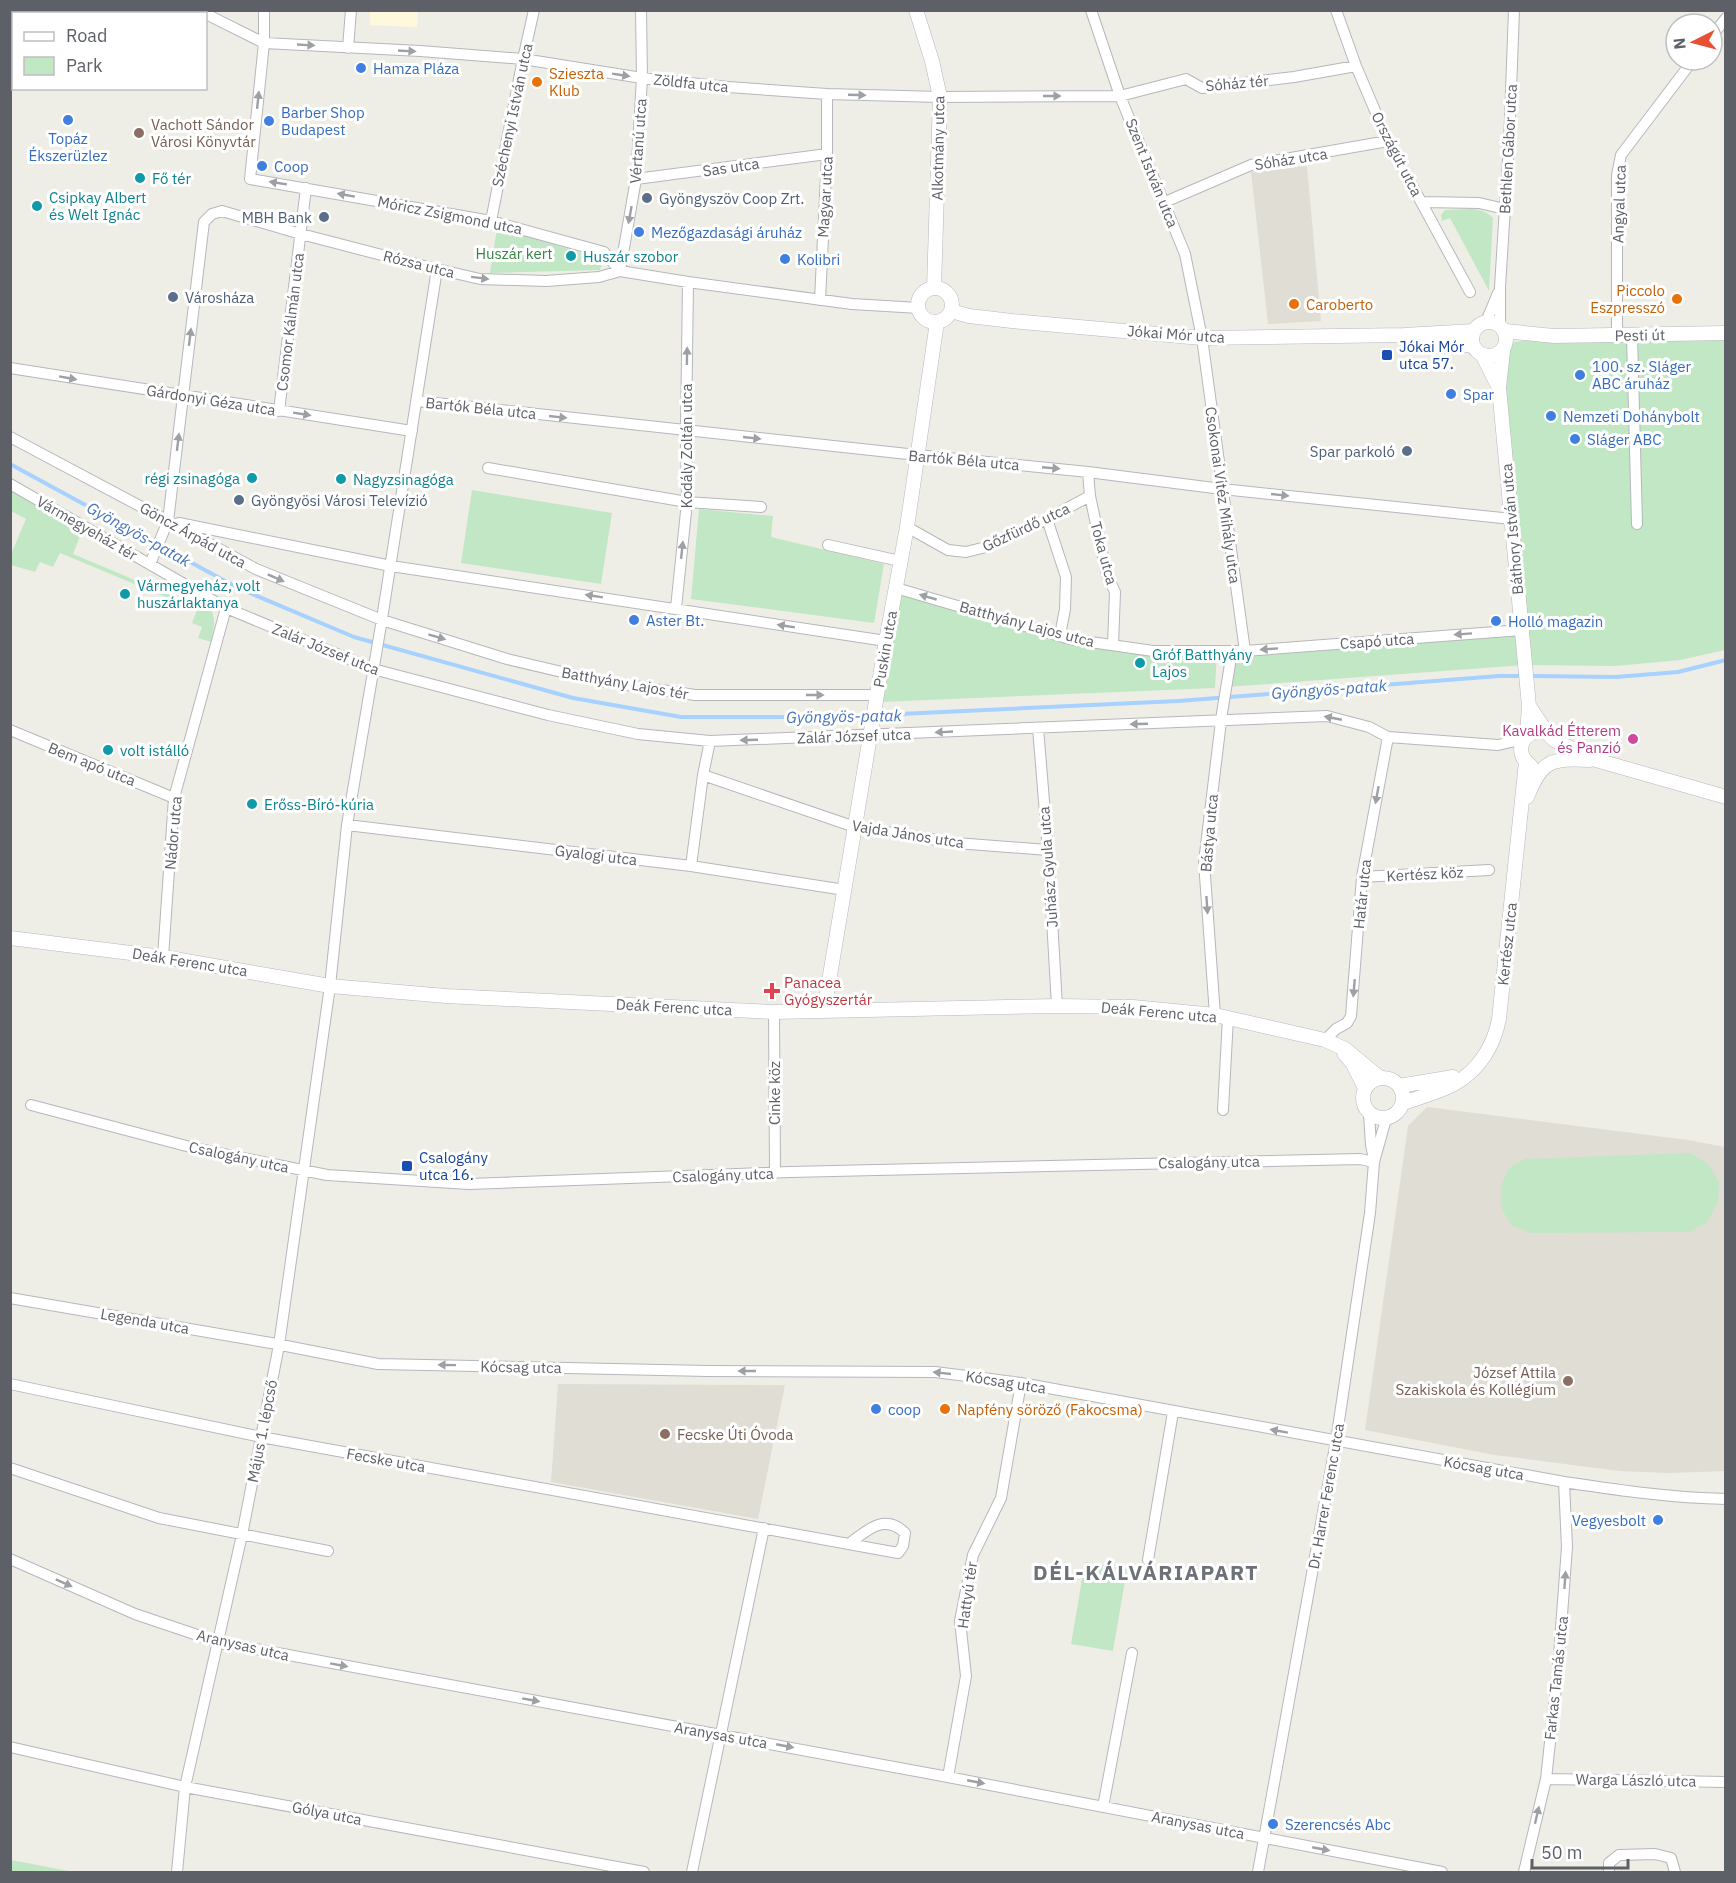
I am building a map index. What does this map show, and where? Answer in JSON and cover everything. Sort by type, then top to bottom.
[{"type":"street","points":[[264,10],[264,43],[250,179],[306,188],[301,234]]},
{"type":"street","points":[[348,48],[351,10]]},
{"type":"street","name":"Széchenyi István utca","points":[[491,220],[534,10]]},
{"type":"street","name":"Vértanú utca","points":[[620,271],[636,179],[642,78],[641,10]]},
{"type":"street","name":"Alkotmány utca","points":[[916,10],[940,97],[934,288]]},
{"type":"street","name":"Szent István utca","points":[[1091,10],[1120,96],[1185,254],[1202,338]]},
{"type":"street","name":"Országút utca","points":[[1336,10],[1356,66],[1388,141],[1470,292]]},
{"type":"street","name":"Bethlen Gábor utca","points":[[1503,337],[1500,287],[1514,10]]},
{"type":"street","points":[[207,15],[264,43]]},
{"type":"street","name":"Zöldfa utca","points":[[264,43],[523,59],[642,78],[827,94],[940,97],[1120,96]]},
{"type":"street","name":"Sóház tér","points":[[1120,96],[1186,80],[1202,88],[1294,77],[1356,66]]},
{"type":"street","name":"Angyal utca","points":[[1617,336],[1617,176],[1621,155],[1685,72]]},
{"type":"street","name":"Magyar utca","points":[[820,300],[827,154],[827,94]]},
{"type":"street","name":"Sóház utca","points":[[1165,202],[1251,165],[1388,141]]},
{"type":"street","name":"Sas utca","points":[[636,179],[827,154]]},
{"type":"street","name":"Móricz Zsigmond utca","points":[[306,188],[491,220],[604,252],[620,271]]},
{"type":"street","points":[[1422,202],[1479,203],[1505,209]]},
{"type":"street","name":"Rózsa utca","points":[[183,396],[204,222],[212,213],[222,211],[301,234],[480,279],[546,281],[599,277],[620,271]]},
{"type":"street","name":"Csomor Kálmán utca","points":[[279,411],[301,234]]},
{"type":"street","name":"Május 1. lépcső","points":[[177,1872],[185,1787],[242,1535],[279,1345],[330,986],[347,825],[391,566],[437,269]]},
{"type":"street","points":[[620,271],[852,304],[918,308]]},
{"type":"street","name":"Kodály Zoltán utca","points":[[676,608],[687,502],[688,282]]},
{"type":"street","name":"Bethlen Gábor utca","points":[[1486,322],[1500,287]]},
{"type":"street","points":[[934,288],[950,297],[952,306],[947,316],[937,322],[924,318],[918,308],[922,294],[934,288]]},
{"type":"street","name":"Jókai Mór utca","points":[[951,311],[969,316],[1012,321],[1202,338],[1404,335],[1474,331]]},
{"type":"street","name":"Puskin utca","points":[[824,1011],[896,588],[937,322]]},
{"type":"street","points":[[1486,322],[1493,322],[1503,337],[1497,355],[1490,357],[1478,351],[1472,338],[1479,325],[1486,322]]},
{"type":"street","name":"Pesti út","points":[[1503,337],[1725,333]]},
{"type":"street","name":"Jókai Mór utca","points":[[1404,335],[1478,351]]},
{"type":"street","points":[[1632,335],[1637,524]]},
{"type":"street","name":"Báthory István utca","points":[[1503,337],[1498,388],[1527,687],[1525,737]]},
{"type":"street","name":"Csokonai Vitéz Mihály utca","points":[[1202,338],[1245,651]]},
{"type":"street","name":"Báthory István utca","points":[[1478,351],[1498,388]]},
{"type":"street","name":"Gárdonyi Géza utca","points":[[10,368],[412,431]]},
{"type":"street","points":[[150,564],[168,520],[183,396]]},
{"type":"street","name":"Bartók Béla utca","points":[[417,401],[1512,519]]},
{"type":"street","name":"Göncz Árpád utca","points":[[10,437],[256,569],[381,622]]},
{"type":"street","points":[[488,468],[687,502],[761,507]]},
{"type":"street","points":[[1088,472],[1090,496]]},
{"type":"street","name":"Vármegyeház tér","points":[[10,484],[226,608]]},
{"type":"street","name":"Gőzfürdő utca","points":[[906,527],[948,550],[966,552],[986,547],[1090,496]]},
{"type":"street","name":"Toka utca","points":[[1090,496],[1107,575],[1115,592],[1113,645]]},
{"type":"street","points":[[1047,519],[1066,577],[1065,609],[1060,635]]},
{"type":"street","points":[[168,520],[391,566],[886,641]]},
{"type":"street","points":[[828,544],[900,561]]},
{"type":"street","name":"Batthyány Lajos utca","points":[[896,588],[1070,639],[1152,651],[1232,652]]},
{"type":"street","name":"Zalár József utca","points":[[226,608],[374,665],[570,720],[638,734],[710,741],[1038,728],[1221,717],[1327,716],[1369,727],[1388,737],[1498,745]]},
{"type":"street","name":"Nádor utca","points":[[163,957],[174,798],[226,608]]},
{"type":"street","name":"Batthyány Lajos tér","points":[[381,622],[507,659],[600,681],[695,695],[876,697]]},
{"type":"street","name":"Csapó utca","points":[[1232,652],[1522,630]]},
{"type":"street","name":"Bástya utca","points":[[1223,1110],[1222,1016],[1204,862],[1221,717],[1232,652]]},
{"type":"street","points":[[1521,810],[1533,782],[1556,755],[1556,745],[1551,736],[1528,706]]},
{"type":"street","name":"Juhász Gyula utca","points":[[1038,728],[1057,1006]]},
{"type":"street","name":"Bem apó utca","points":[[10,730],[174,798]]},
{"type":"street","points":[[1498,745],[1525,737],[1536,731],[1551,736],[1596,760],[1725,797]]},
{"type":"street","name":"Határ utca","points":[[1331,1042],[1336,1029],[1347,1023],[1351,1016],[1362,877],[1388,737]]},
{"type":"street","points":[[1524,758],[1520,749],[1525,737]]},
{"type":"street","points":[[691,866],[703,775],[710,741]]},
{"type":"street","points":[[1498,745],[1524,758],[1534,767],[1561,760],[1596,760]]},
{"type":"street","name":"Kertész utca","points":[[1403,1103],[1455,1084],[1472,1071],[1495,1040],[1521,810],[1524,758]]},
{"type":"street","name":"Vajda János utca","points":[[703,775],[855,827],[956,843],[1048,850]]},
{"type":"street","name":"Gyalogi utca","points":[[347,825],[691,866],[845,890]]},
{"type":"street","name":"Kertész köz","points":[[1362,877],[1489,870]]},
{"type":"street","name":"Deák Ferenc utca","points":[[10,938],[163,957],[330,986],[446,996],[774,1012],[1133,1006],[1222,1016],[1331,1042]]},
{"type":"street","name":"Cinke köz","points":[[774,1012],[775,1173]]},
{"type":"street","points":[[1331,1042],[1355,1056],[1380,1078]]},
{"type":"street","points":[[1331,1042],[1353,1064],[1365,1088]]},
{"type":"street","points":[[1399,1086],[1446,1079],[1472,1071]]},
{"type":"street","points":[[1369,1114],[1386,1119],[1397,1113],[1403,1103],[1403,1096],[1399,1086],[1393,1080],[1380,1078],[1365,1088],[1362,1102],[1369,1114],[1374,1162]]},
{"type":"street","name":"Csalogány utca","points":[[31,1105],[194,1148],[327,1175],[469,1184],[1225,1161],[1360,1159],[1374,1162]]},
{"type":"street","name":"Dr. Harrer Ferenc utca","points":[[1258,1872],[1336,1441],[1370,1214],[1374,1162],[1386,1119]]},
{"type":"street","name":"Legenda utca","points":[[10,1298],[279,1345]]},
{"type":"street","name":"Kócsag utca","points":[[279,1345],[378,1364],[708,1371],[935,1372],[1021,1383],[1564,1482],[1632,1492],[1725,1499]]},
{"type":"street","name":"Hattyú tér","points":[[948,1777],[966,1676],[960,1621],[962,1610],[973,1555],[1001,1498],[1021,1383]]},
{"type":"street","name":"Fecske utca","points":[[10,1384],[261,1437],[764,1528]]},
{"type":"street","points":[[1148,1560],[1173,1412]]},
{"type":"street","points":[[10,1468],[159,1518],[328,1551]]},
{"type":"street","name":"Farkas Tamás utca","points":[[1524,1872],[1545,1779],[1558,1669],[1567,1547],[1564,1482]]},
{"type":"street","points":[[692,1872],[764,1528],[849,1544],[898,1553],[903,1546],[905,1533],[897,1526],[886,1524],[867,1530],[849,1544]]},
{"type":"street","name":"Aranysas utca","points":[[10,1559],[135,1614],[218,1642],[720,1734],[1442,1872]]},
{"type":"street","points":[[1103,1807],[1132,1653]]},
{"type":"street","name":"Gólya utca","points":[[10,1747],[185,1787],[644,1872]]},
{"type":"street","name":"Warga László utca","points":[[1545,1779],[1725,1782]]},
{"type":"street","points":[[1609,1872],[1609,1863],[1619,1855],[1655,1854],[1671,1858],[1675,1872]]},
{"type":"shaded area","points":[[370,11],[418,11],[417,27],[370,25]]},
{"type":"shaded area","points":[[1307,166],[1321,321],[1268,324],[1251,172]]},
{"type":"shaded area","points":[[1427,1107],[1688,1140],[1725,1147],[1725,1471],[1668,1473],[1619,1471],[1495,1455],[1365,1430],[1408,1126]]},
{"type":"shaded area","name":"Fecske Úti Óvoda","points":[[558,1384],[785,1385],[758,1519],[551,1482]]},
{"type":"green space","points":[[1445,210],[1483,211],[1493,218],[1489,291],[1450,218],[1442,221],[1441,215]]},
{"type":"green space","name":"Huszár kert","points":[[497,228],[603,259],[600,270],[490,273]]},
{"type":"green space","points":[[1725,333],[1725,650],[1680,660],[1616,666],[1525,665],[1227,687],[1239,651],[1521,630],[1501,366],[1507,343],[1543,338]]},
{"type":"green space","points":[[11,484],[84,526],[73,554],[192,604],[196,595],[203,600],[211,610],[214,621],[211,642],[198,638],[202,627],[192,623],[197,610],[60,553],[53,567],[40,562],[35,572],[11,565],[11,554],[26,519],[11,511]]},
{"type":"green space","points":[[472,490],[612,513],[601,584],[461,563]]},
{"type":"green space","points":[[699,509],[773,516],[771,537],[884,564],[874,623],[691,599]]},
{"type":"green space","points":[[899,593],[1055,638],[1217,652],[1215,688],[879,702]]},
{"type":"green space","points":[[1691,1153],[1710,1166],[1719,1183],[1718,1203],[1706,1223],[1690,1232],[1530,1233],[1511,1225],[1501,1207],[1501,1185],[1509,1168],[1525,1159]]},
{"type":"green space","points":[[1085,1562],[1127,1569],[1113,1651],[1071,1644]]},
{"type":"green space","points":[[11,1860],[74,1872],[11,1872]]},
{"type":"waterway","name":"Gyöngyös-patak","points":[[10,464],[238,588],[354,637],[573,698],[681,717],[870,716]]},
{"type":"waterway","name":"Gyöngyös-patak","points":[[1530,676],[1616,677],[1678,672],[1726,660]]},
{"type":"waterway","name":"Gyöngyös-patak","points":[[878,715],[1178,701],[1523,676]]},
{"type":"place","name":"Hamza Pláza","points":[[361,68]]},
{"type":"place","name":"Szieszta Klub","points":[[537,82]]},
{"type":"place","name":"Topáz Ékszerüzlez","points":[[68,120]]},
{"type":"place","name":"Barber Shop Budapest","points":[[269,121]]},
{"type":"place","name":"Vachott Sándor Városi Könyvtár","points":[[139,133]]},
{"type":"place","name":"Coop","points":[[262,166]]},
{"type":"place","name":"Fő tér","points":[[140,178]]},
{"type":"place","name":"Gyöngyszöv Coop Zrt.","points":[[647,198]]},
{"type":"place","name":"Csipkay Albert és Welt Ignác","points":[[37,206]]},
{"type":"place","name":"MBH Bank","points":[[324,217]]},
{"type":"place","name":"Mezőgazdasági áruház","points":[[639,232]]},
{"type":"place","name":"Huszár szobor","points":[[571,256]]},
{"type":"place","name":"Kolibri","points":[[785,259]]},
{"type":"place","name":"Városháza","points":[[173,297]]},
{"type":"place","name":"Piccolo Eszpresszó","points":[[1677,299]]},
{"type":"place","name":"Caroberto","points":[[1294,304]]},
{"type":"place","name":"Jókai Mór utca 57.","points":[[1387,355]]},
{"type":"place","name":"100. sz. Sláger ABC áruház","points":[[1580,375]]},
{"type":"place","name":"Spar","points":[[1451,394]]},
{"type":"place","name":"Nemzeti Dohánybolt","points":[[1551,416]]},
{"type":"place","name":"Sláger ABC","points":[[1575,439]]},
{"type":"place","name":"Spar parkoló","points":[[1407,451]]},
{"type":"place","name":"régi zsinagóga","points":[[252,478]]},
{"type":"place","name":"Nagyzsinagóga","points":[[341,479]]},
{"type":"place","name":"Gyöngyösi Városi Televízió","points":[[239,500]]},
{"type":"place","name":"Vármegyeház, volt huszárlaktanya","points":[[125,594]]},
{"type":"place","name":"Aster Bt.","points":[[634,620]]},
{"type":"place","name":"Holló magazin","points":[[1496,621]]},
{"type":"place","name":"Gróf Batthyány Lajos","points":[[1140,663]]},
{"type":"place","name":"Kavalkád Étterem és Panzió","points":[[1633,739]]},
{"type":"place","name":"volt istálló","points":[[108,750]]},
{"type":"place","name":"Erőss-Bíró-kúria","points":[[252,804]]},
{"type":"place","name":"Panacea Gyógyszertár","points":[[772,991]]},
{"type":"place","name":"Csalogány utca 16.","points":[[407,1166]]},
{"type":"place","name":"József Attila Szakiskola és Kollégium","points":[[1568,1381]]},
{"type":"place","name":"coop","points":[[876,1409]]},
{"type":"place","name":"Napfény söröző (Fakocsma)","points":[[945,1409]]},
{"type":"place","name":"Fecske Úti Óvoda","points":[[665,1434]]},
{"type":"place","name":"Vegyesbolt","points":[[1658,1520]]},
{"type":"place","name":"Szerencsés Abc","points":[[1273,1824]]},
{"type":"district","name":"DÉL-KÁLVÁRIAPART","points":[[1146,1572]]}]
